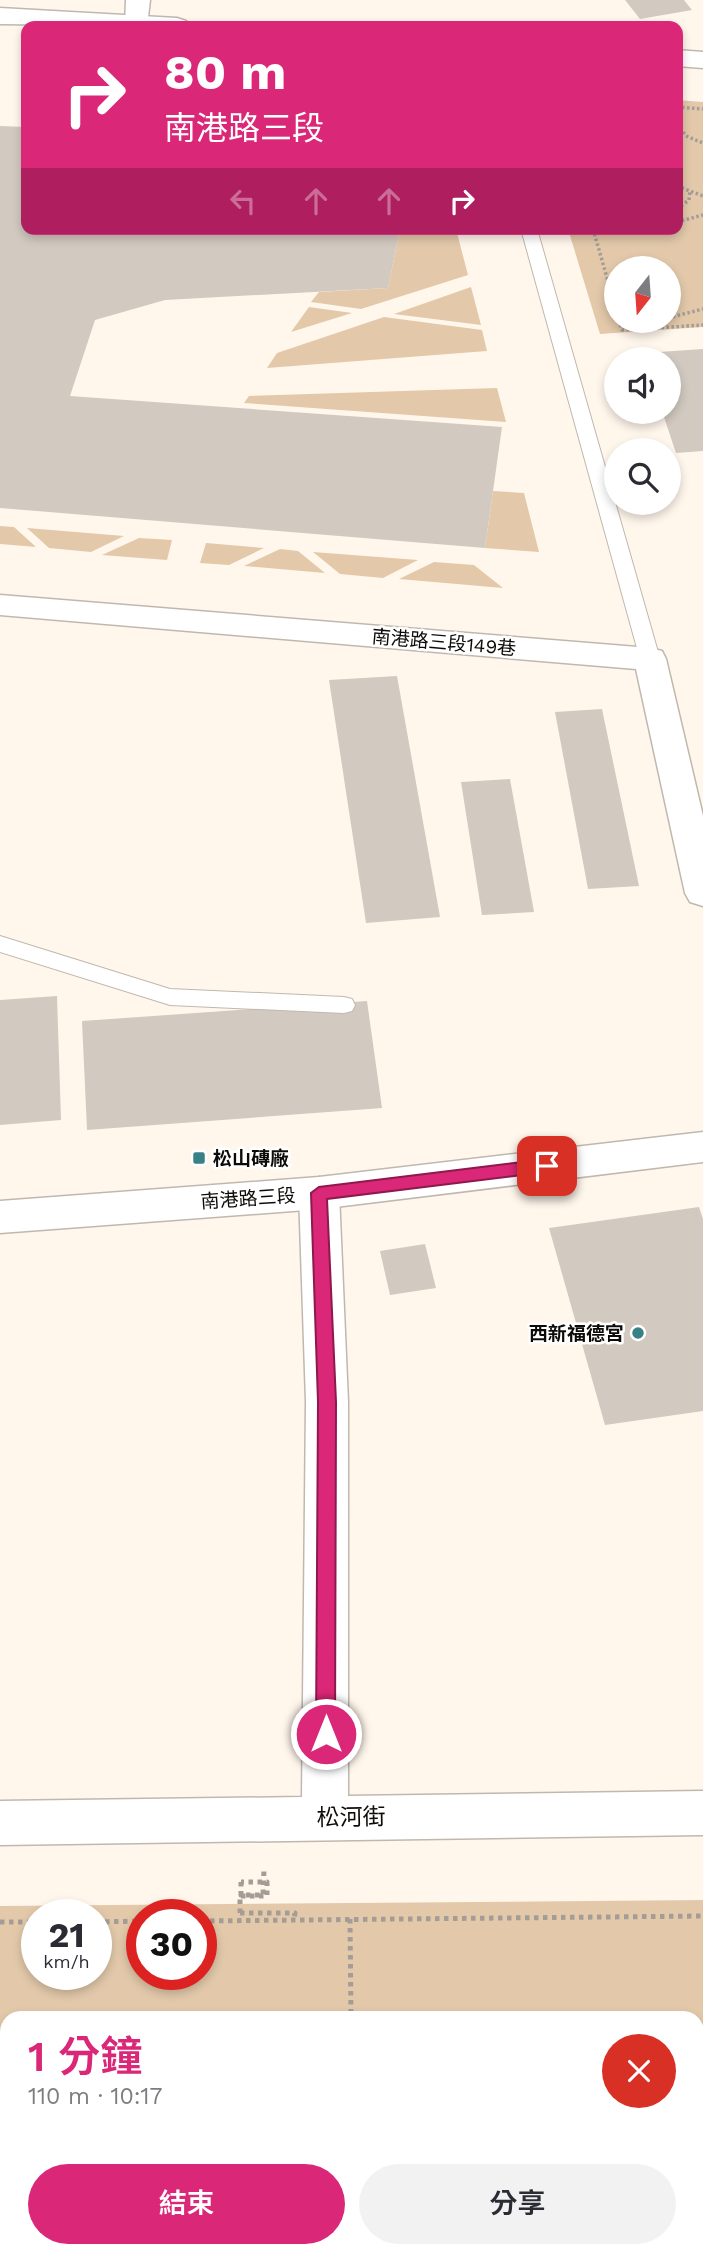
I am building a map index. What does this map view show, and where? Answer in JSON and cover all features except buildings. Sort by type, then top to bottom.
[{"type":"street","points":[[0,16],[137,12],[163,21]]},
{"type":"street","points":[[0,35],[21,37]]},
{"type":"street","points":[[683,58],[703,60]]},
{"type":"street","points":[[683,77],[703,79]]},
{"type":"street","name":"南港路三段149巷","points":[[0,605],[650,659]]},
{"type":"street","points":[[650,659],[703,893]]},
{"type":"street","name":"南港路三段","points":[[0,1217],[319,1193],[703,1147]]},
{"type":"street","points":[[319,1193],[327,1402],[325,1817]]},
{"type":"street","name":"松河街","points":[[0,1823],[703,1813]]},
{"type":"lane","points":[[531,235],[650,659]]},
{"type":"lane","points":[[0,944],[170,997],[344,1005]]},
{"type":"path","points":[[683,107],[703,109]]},
{"type":"path","points":[[683,132],[703,143]]},
{"type":"path","points":[[683,188],[703,196]]},
{"type":"path","points":[[683,206],[689,200],[690,191]]},
{"type":"path","points":[[684,221],[703,215]]},
{"type":"path","points":[[595,235],[604,267]]},
{"type":"path","points":[[681,315],[703,309]]},
{"type":"path","points":[[681,326],[703,325]]},
{"type":"path","points":[[264,1870],[263,1895],[241,1895],[241,1882],[267,1882],[267,1896],[240,1896],[240,1913],[350,1919],[703,1916]]},
{"type":"path","points":[[217,1919],[294,1916]]},
{"type":"path","points":[[350,1919],[351,2011]]},
{"type":"path","points":[[0,1922],[21,1922]]},
{"type":"shaded area","points":[[683,100],[703,102],[703,327],[681,328],[681,256],[604,256],[604,333],[615,333],[600,334],[570,235],[683,235]]},
{"type":"shaded area","points":[[399,235],[458,235],[468,275],[361,309],[311,302],[319,292],[388,288]]},
{"type":"shaded area","points":[[471,287],[481,325],[394,314]]},
{"type":"shaded area","points":[[309,307],[352,313],[291,332]]},
{"type":"shaded area","points":[[384,317],[482,330],[487,351],[267,368],[277,353]]},
{"type":"shaded area","points":[[497,388],[506,422],[244,403],[249,396]]},
{"type":"shaded area","points":[[493,491],[524,493],[539,552],[485,548]]},
{"type":"shaded area","points":[[0,526],[14,527],[36,547],[0,544]]},
{"type":"shaded area","points":[[27,528],[124,536],[91,552],[49,548]]},
{"type":"shaded area","points":[[139,538],[172,540],[167,560],[102,555]]},
{"type":"shaded area","points":[[206,543],[264,548],[229,565],[200,563]]},
{"type":"shaded area","points":[[280,549],[298,551],[325,573],[244,566]]},
{"type":"shaded area","points":[[313,552],[418,560],[383,578],[340,574]]},
{"type":"shaded area","points":[[434,562],[474,565],[503,588],[399,579]]},
{"type":"shaded area","points":[[703,1900],[703,2011],[0,2011],[0,1906],[21,1906],[21,1990],[112,1990],[112,1905],[126,1905],[126,1990],[217,1990],[217,1904]]},
{"type":"place","name":"松山磚廠","points":[[199,1158]]},
{"type":"place","name":"西新福德宮","points":[[638,1333]]},
{"type":"route","points":[[326,1734],[327,1402],[319,1193],[547,1166]]}]
